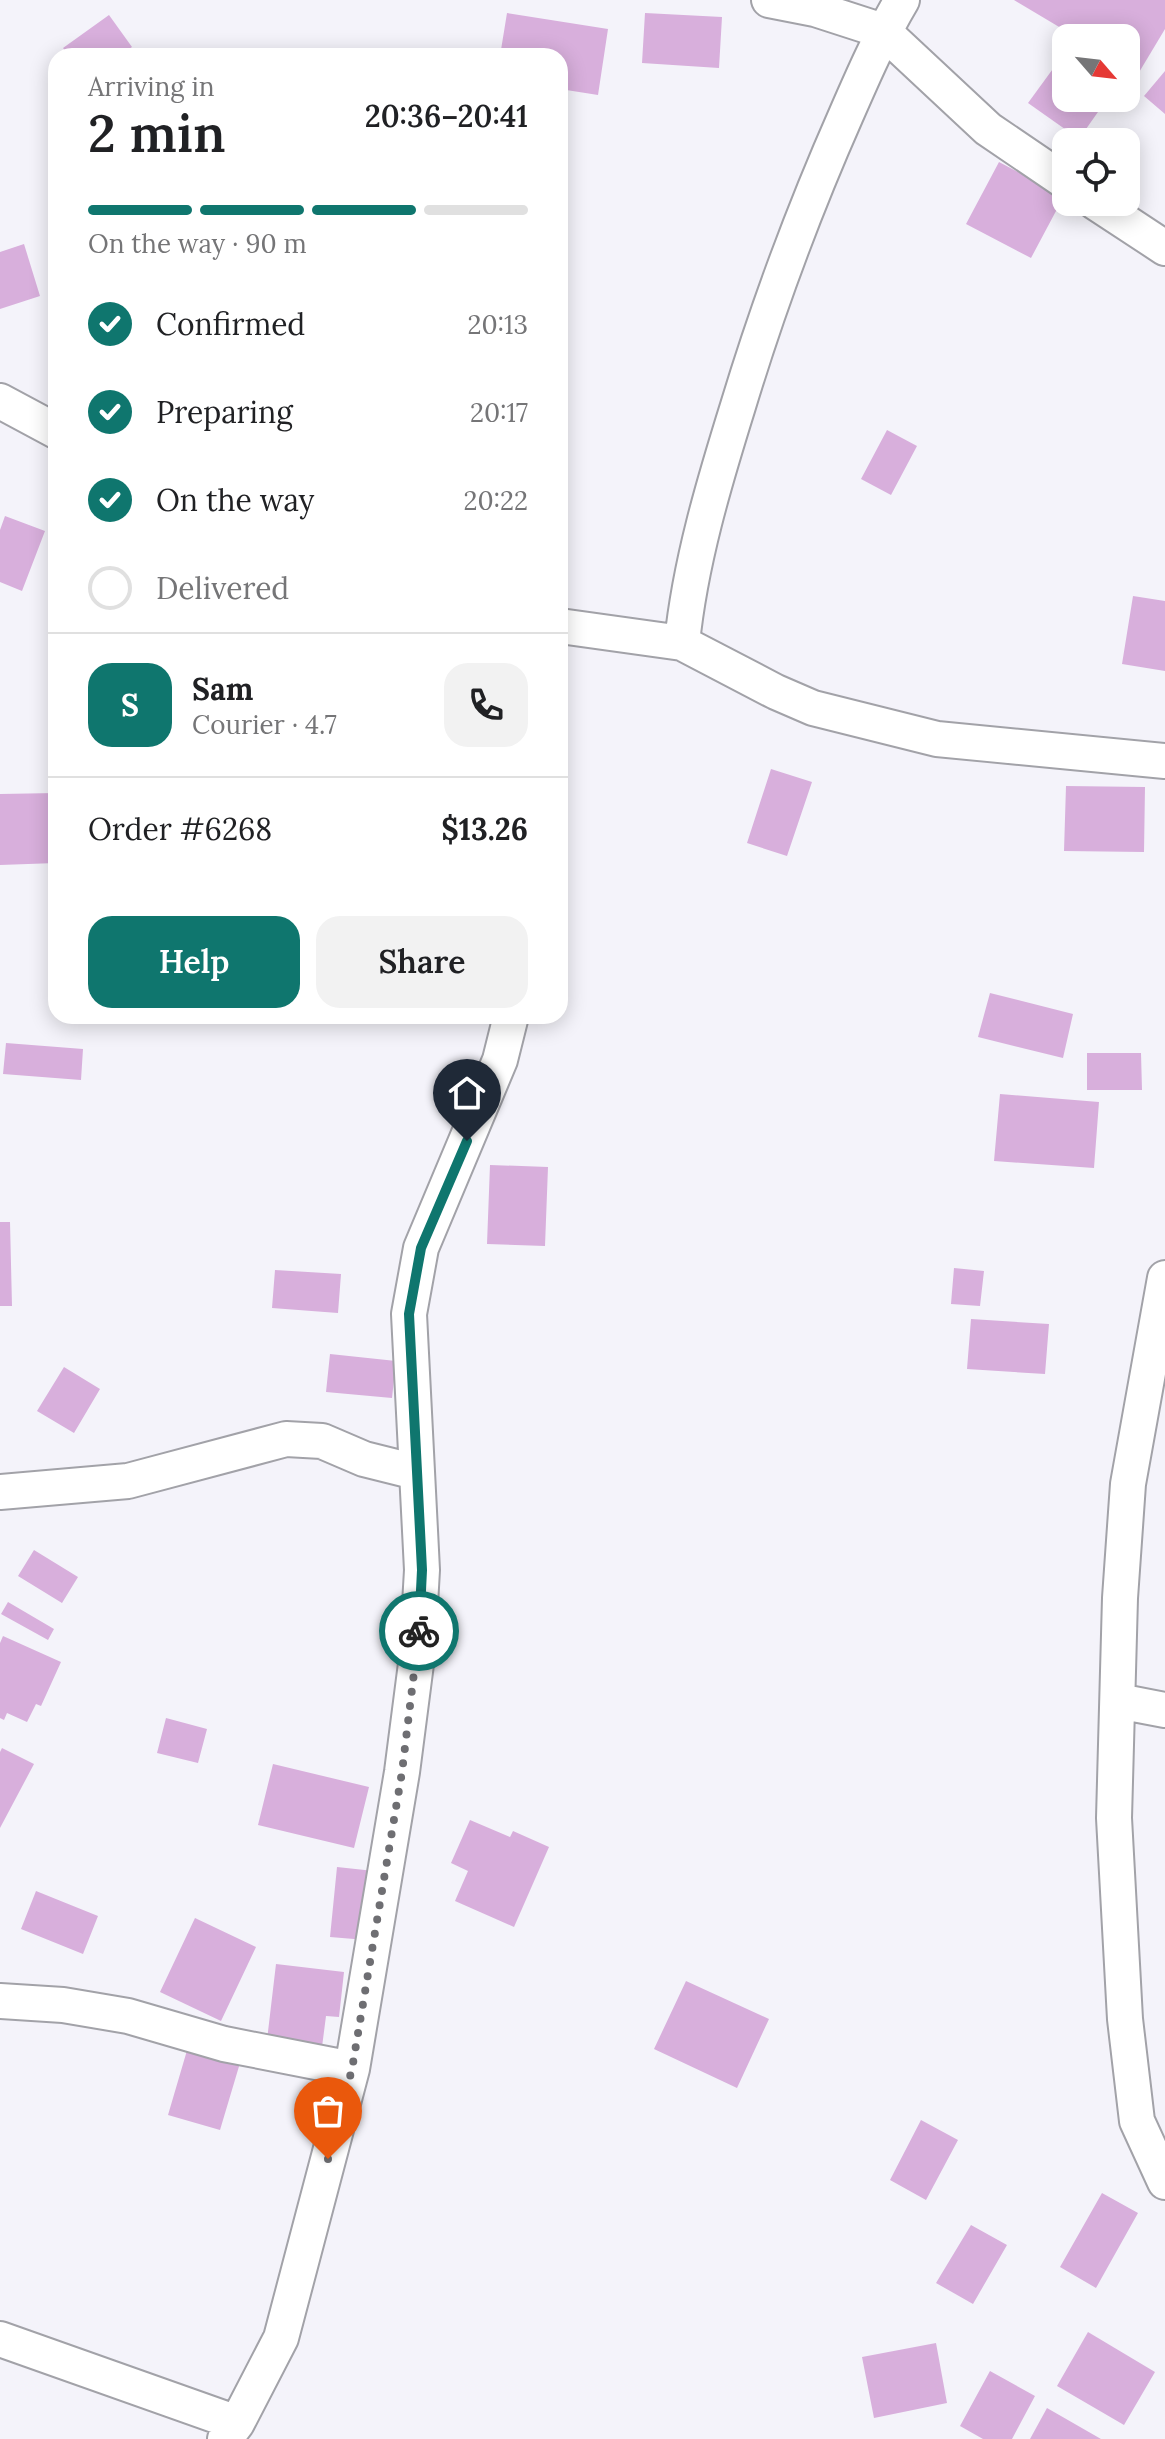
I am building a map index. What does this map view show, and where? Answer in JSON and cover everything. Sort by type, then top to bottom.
[{"type":"street","points":[[769,0],[815,9],[883,31],[988,129],[1052,172]]},
{"type":"street","points":[[682,643],[685,608],[695,563],[764,320],[822,169],[883,31],[902,0]]},
{"type":"street","points":[[1116,216],[1165,248]]},
{"type":"street","points":[[0,401],[48,427]]},
{"type":"street","points":[[568,627],[682,643],[813,708],[937,739],[1165,761]]},
{"type":"street","points":[[0,2339],[231,2431],[281,2338],[352,2069],[402,1772],[417,1656],[422,1570],[409,1314],[421,1248],[500,1060],[509,1024]]},
{"type":"street","points":[[1165,1283],[1128,1484],[1120,1598],[1114,1818],[1125,2019],[1137,2121],[1165,2182]]},
{"type":"street","points":[[0,1492],[128,1481],[286,1439],[322,1441],[364,1459],[416,1472]]},
{"type":"street","points":[[1118,1701],[1165,1710]]},
{"type":"street","points":[[0,2001],[63,2005],[128,2016],[224,2044],[352,2069]]},
{"type":"building","points":[[1014,0],[1165,0],[1165,29],[1140,71],[1140,24],[1054,24]]},
{"type":"building","points":[[507,13],[608,29],[598,95],[568,90],[568,48],[501,48]]},
{"type":"building","points":[[645,13],[722,17],[719,68],[642,63]]},
{"type":"building","points":[[109,15],[132,47],[131,48],[63,48]]},
{"type":"building","points":[[1052,70],[1052,112],[1098,112],[1087,128],[1063,128],[1028,103]]},
{"type":"building","points":[[1165,71],[1165,114],[1144,96]]},
{"type":"building","points":[[999,162],[1052,190],[1053,216],[1031,258],[966,224]]},
{"type":"building","points":[[24,244],[40,296],[0,309],[0,252]]},
{"type":"building","points":[[887,430],[917,446],[891,495],[861,479]]},
{"type":"building","points":[[5,516],[45,531],[22,591],[0,582],[0,530]]},
{"type":"building","points":[[1133,596],[1165,601],[1165,671],[1122,664]]},
{"type":"building","points":[[771,769],[812,782],[787,856],[747,843]]},
{"type":"building","points":[[1066,786],[1145,787],[1144,852],[1064,851]]},
{"type":"building","points":[[48,793],[48,863],[0,865],[0,794]]},
{"type":"building","points":[[990,993],[1073,1014],[1063,1058],[978,1037]]},
{"type":"building","points":[[6,1043],[83,1049],[81,1080],[3,1074]]},
{"type":"building","points":[[1087,1053],[1141,1053],[1142,1090],[1087,1090]]},
{"type":"building","points":[[1000,1094],[1099,1102],[1094,1168],[994,1161]]},
{"type":"building","points":[[490,1165],[548,1167],[545,1246],[487,1244]]},
{"type":"building","points":[[0,1222],[10,1222],[12,1306],[0,1306]]},
{"type":"building","points":[[954,1268],[984,1271],[980,1306],[951,1304]]},
{"type":"building","points":[[275,1270],[341,1274],[338,1313],[272,1308]]},
{"type":"building","points":[[971,1319],[1049,1324],[1045,1374],[967,1369]]},
{"type":"building","points":[[330,1354],[396,1361],[392,1398],[326,1392]]},
{"type":"building","points":[[64,1367],[100,1389],[74,1433],[37,1411]]},
{"type":"building","points":[[34,1550],[78,1577],[62,1603],[18,1576]]},
{"type":"building","points":[[8,1602],[54,1629],[48,1640],[1,1614]]},
{"type":"building","points":[[3,1636],[61,1662],[41,1706],[36,1704],[27,1722],[7,1713],[4,1720],[0,1718],[0,1643]]},
{"type":"building","points":[[166,1718],[207,1729],[198,1763],[157,1753]]},
{"type":"building","points":[[2,1748],[34,1764],[0,1828],[0,1752]]},
{"type":"building","points":[[273,1764],[369,1787],[354,1848],[258,1825]]},
{"type":"building","points":[[470,1820],[510,1837],[513,1831],[549,1847],[514,1927],[455,1901],[468,1871],[451,1863]]},
{"type":"building","points":[[337,1867],[374,1871],[366,1940],[330,1937]]},
{"type":"building","points":[[36,1891],[98,1916],[83,1954],[21,1929]]},
{"type":"building","points":[[195,1918],[256,1947],[221,2021],[160,1992]]},
{"type":"building","points":[[276,1964],[344,1972],[339,2017],[326,2016],[322,2047],[267,2040]]},
{"type":"building","points":[[686,1981],[769,2019],[737,2088],[654,2049]]},
{"type":"building","points":[[188,2047],[240,2063],[220,2130],[168,2115]]},
{"type":"building","points":[[921,2120],[958,2140],[926,2200],[890,2180]]},
{"type":"building","points":[[1102,2193],[1138,2213],[1096,2288],[1060,2267]]},
{"type":"building","points":[[971,2225],[1007,2245],[973,2304],[936,2283]]},
{"type":"building","points":[[1088,2332],[1155,2372],[1124,2425],[1057,2386]]},
{"type":"building","points":[[936,2343],[947,2403],[874,2418],[862,2357]]},
{"type":"building","points":[[990,2371],[1035,2396],[1012,2439],[983,2439],[960,2426]]},
{"type":"building","points":[[1047,2408],[1101,2439],[1030,2439]]},
{"type":"way so far","points":[[328,2159],[352,2069],[402,1772],[419,1631]]},
{"type":"route","points":[[419,1631],[422,1570],[409,1314],[421,1248],[467,1141]]}]
